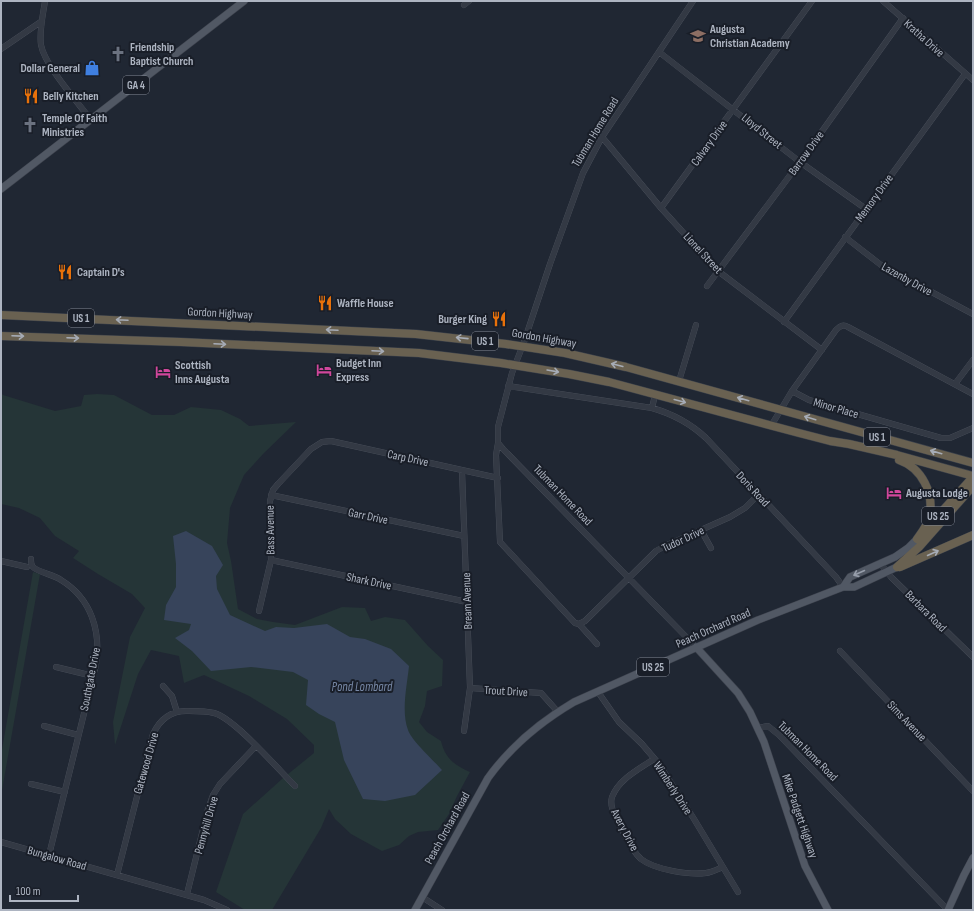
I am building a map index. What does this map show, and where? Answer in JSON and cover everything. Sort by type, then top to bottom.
[{"type":"highway","name":"Gordon Highway","points":[[1,315],[409,334],[522,346],[594,359],[679,381],[973,463]]},
{"type":"highway","name":"US 1","points":[[1,336],[181,342],[412,353],[468,358],[593,378],[830,442],[849,444],[890,453],[973,476]]},
{"type":"highway","points":[[830,442],[896,459],[915,469],[925,483],[930,499],[929,518],[917,539]]},
{"type":"highway","name":"US 25","points":[[917,539],[962,493],[973,476]]},
{"type":"highway","points":[[897,567],[919,547],[962,493],[973,486]]},
{"type":"highway","name":"US 25","points":[[897,567],[904,566],[973,535]]},
{"type":"main road","name":"GA 4","points":[[1,189],[244,1]]},
{"type":"main road","name":"Peach Orchard Road","points":[[843,587],[850,577],[904,551],[917,539]]},
{"type":"main road","name":"Peach Orchard Road","points":[[415,910],[492,772],[513,747],[558,712],[598,692],[758,620],[843,587],[854,587],[897,567]]},
{"type":"main road","name":"Tubman Home Road","points":[[696,647],[738,693],[750,712],[757,728]]},
{"type":"main road","name":"Mike Padgett Highway","points":[[757,728],[806,866],[828,910]]},
{"type":"main road","points":[[948,910],[961,880],[973,858]]},
{"type":"street","points":[[45,1],[41,43],[43,53],[49,64],[91,120]]},
{"type":"street","points":[[464,5],[469,1]]},
{"type":"street","name":"Tubman Home Road","points":[[693,1],[602,137],[589,160],[575,193],[508,386],[499,422],[498,443],[696,647]]},
{"type":"street","name":"Calvary Drive","points":[[661,208],[812,1]]},
{"type":"street","name":"Kratha Drive","points":[[883,1],[973,80]]},
{"type":"street","name":"Barrow Drive","points":[[707,286],[800,162],[903,18]]},
{"type":"street","points":[[1,49],[42,21]]},
{"type":"street","name":"Lloyd Street","points":[[659,52],[800,162],[866,209]]},
{"type":"street","name":"Memory Drive","points":[[784,322],[965,74]]},
{"type":"street","name":"Lionel Street","points":[[602,137],[661,208],[718,271],[822,350]]},
{"type":"street","name":"Lazenby Drive","points":[[846,237],[881,265],[973,314]]},
{"type":"street","points":[[679,381],[696,325]]},
{"type":"street","points":[[771,426],[780,409],[792,392],[838,328],[842,326],[846,326],[973,394]]},
{"type":"street","points":[[955,384],[973,360]]},
{"type":"street","name":"Doris Road","points":[[508,386],[652,408],[675,416],[697,430],[833,574],[843,587]]},
{"type":"street","name":"Minor Place","points":[[792,392],[809,400],[941,438],[950,438],[973,428]]},
{"type":"street","points":[[652,408],[655,395]]},
{"type":"street","name":"Carp Drive","points":[[318,443],[331,441],[498,478]]},
{"type":"street","name":"Bass Avenue","points":[[259,611],[271,560],[271,495],[278,484],[318,443]]},
{"type":"street","points":[[498,443],[496,455],[500,542],[597,644]]},
{"type":"street","name":"Bream Avenue","points":[[462,471],[470,688],[464,731]]},
{"type":"street","name":"Garr Drive","points":[[271,495],[464,536]]},
{"type":"street","name":"Tudor Drive","points":[[579,624],[585,621],[656,552],[665,546],[730,517],[745,508],[758,495]]},
{"type":"street","points":[[701,530],[710,548]]},
{"type":"street","name":"Southgate Drive","points":[[31,559],[31,563],[34,568],[62,580],[76,592],[88,609],[95,625],[98,641],[93,676],[49,855]]},
{"type":"street","name":"Shark Drive","points":[[271,560],[467,602]]},
{"type":"street","points":[[1,561],[27,568]]},
{"type":"street","name":"Barbara Road","points":[[880,563],[973,657]]},
{"type":"street","name":"Sims Avenue","points":[[840,651],[973,791]]},
{"type":"street","points":[[56,667],[93,676]]},
{"type":"street","points":[[163,686],[172,696],[177,712]]},
{"type":"street","name":"Trout Drive","points":[[470,688],[541,693],[558,712]]},
{"type":"street","name":"Wimberly Drive","points":[[598,692],[619,722],[642,744],[654,759],[738,892]]},
{"type":"street","name":"Gatewood Drive","points":[[117,874],[153,734],[162,720],[177,712],[205,712],[217,714],[228,720],[295,786]]},
{"type":"street","points":[[44,726],[78,735]]},
{"type":"street","name":"Tubman Home Road","points":[[757,728],[768,726],[779,735],[948,910]]},
{"type":"street","name":"Pennyhill Drive","points":[[187,894],[208,809],[213,795],[220,784],[256,746]]},
{"type":"street","name":"Avery Drive","points":[[654,759],[624,780],[612,800],[612,811],[629,844],[648,864],[660,868],[701,873],[711,872],[723,867]]},
{"type":"street","points":[[31,784],[64,792]]},
{"type":"street","name":"Bungalow Road","points":[[1,842],[187,894],[227,910]]},
{"type":"street","points":[[422,897],[442,910]]},
{"type":"shaded area","points":[[1,393],[3,395],[55,411],[81,406],[84,395],[97,394],[114,395],[152,415],[174,415],[191,407],[221,410],[240,419],[249,426],[296,422],[244,475],[230,508],[227,543],[238,609],[257,619],[295,625],[342,607],[365,608],[371,621],[385,617],[405,620],[428,646],[443,660],[442,686],[427,691],[425,706],[419,722],[427,732],[441,741],[445,752],[455,764],[470,772],[449,814],[438,830],[418,832],[409,836],[399,845],[382,851],[351,834],[335,819],[329,809],[321,828],[272,910],[245,910],[216,892],[243,814],[314,753],[314,745],[287,719],[249,696],[204,675],[184,683],[179,656],[151,650],[138,674],[115,745],[113,722],[130,637],[145,608],[132,594],[73,558],[79,551],[55,536],[40,518],[19,508],[1,504]]},
{"type":"shaded area","points":[[33,572],[40,574],[1,796],[1,755]]},
{"type":"water","name":"Pond Lombard","points":[[186,531],[212,546],[223,565],[216,576],[217,589],[230,615],[265,631],[276,627],[294,628],[327,624],[350,637],[365,639],[391,649],[409,666],[405,707],[408,730],[418,745],[442,770],[415,795],[385,801],[363,799],[344,760],[335,722],[306,705],[308,680],[293,672],[251,667],[211,671],[192,651],[175,638],[189,630],[191,624],[164,620],[166,605],[176,587],[176,564],[173,536]]},
{"type":"place","name":"Augusta Christian Academy","points":[[698,36]]},
{"type":"place","name":"Friendship Baptist Church","points":[[118,54]]},
{"type":"place","name":"Dollar General","points":[[92,68]]},
{"type":"place","name":"Belly Kitchen","points":[[31,96]]},
{"type":"place","name":"Temple Of Faith Ministries","points":[[30,125]]},
{"type":"place","name":"Captain D's","points":[[65,272]]},
{"type":"place","name":"Waffle House","points":[[325,303]]},
{"type":"place","name":"Burger King","points":[[499,319]]},
{"type":"place","name":"Budget Inn Express","points":[[324,370]]},
{"type":"place","name":"Scottish Inns Augusta","points":[[163,372]]},
{"type":"place","name":"Augusta Lodge","points":[[894,493]]}]
